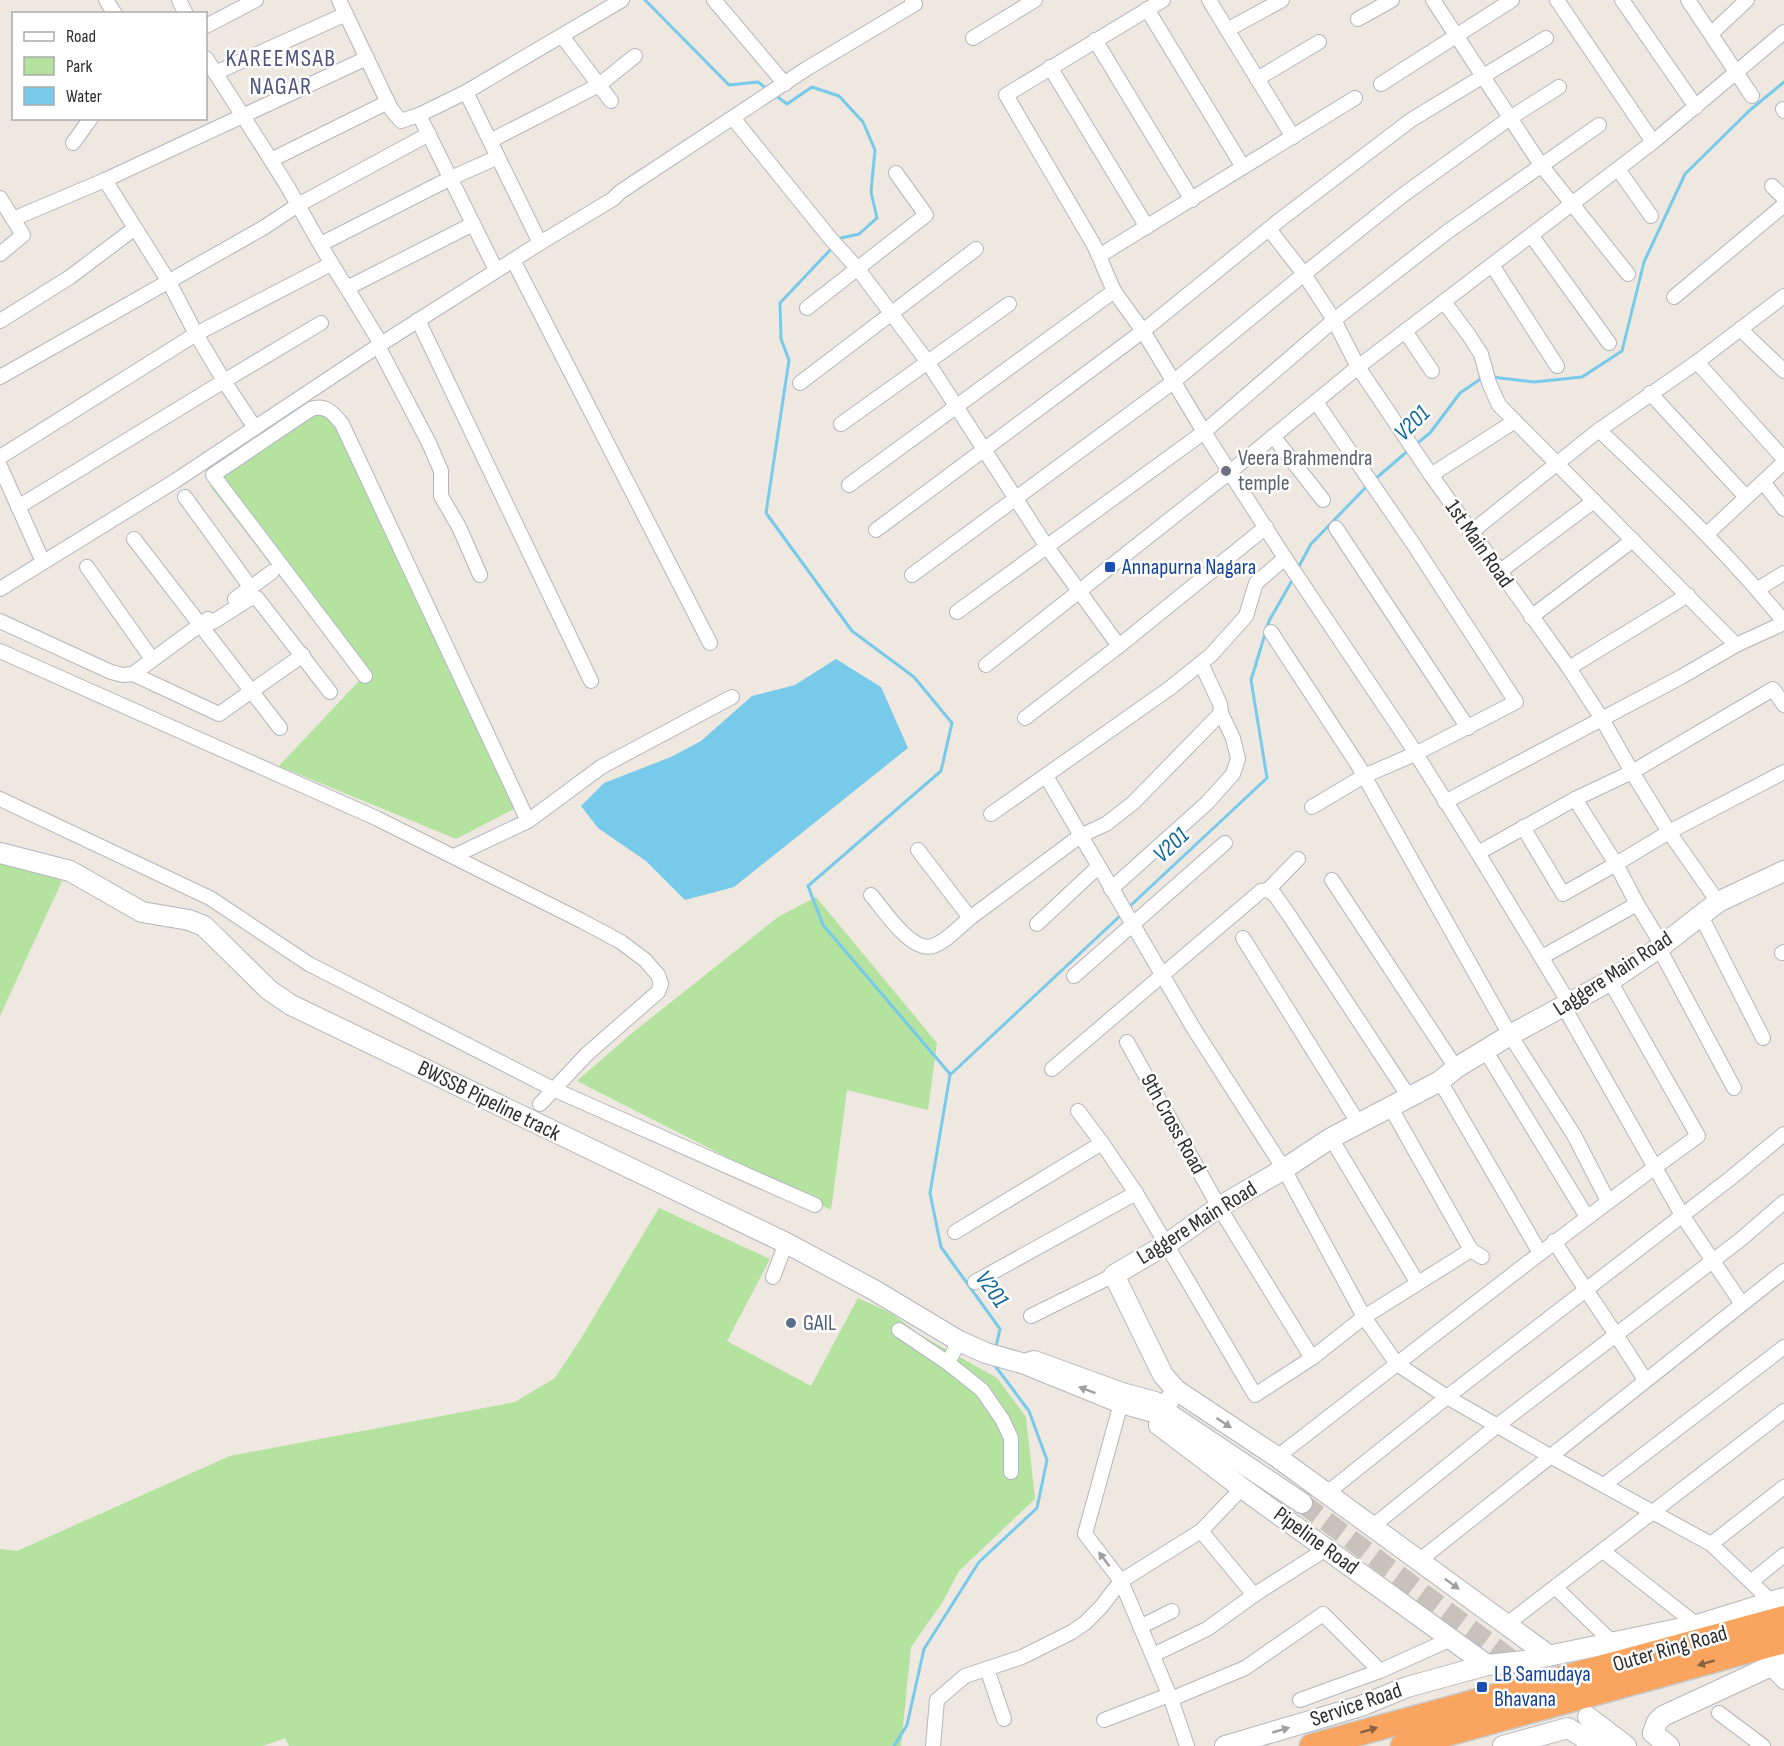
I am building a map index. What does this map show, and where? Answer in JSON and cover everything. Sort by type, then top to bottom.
[{"type":"highway","name":"Outer Ring Road","points":[[1312,1746],[1700,1632],[1780,1606]]},
{"type":"highway","name":"Outer Ring Road","points":[[1403,1746],[1775,1655]]},
{"type":"street","points":[[207,25],[256,0]]},
{"type":"street","points":[[339,0],[387,102],[401,121],[419,115],[466,92],[622,0]]},
{"type":"street","points":[[714,0],[781,86]]},
{"type":"street","points":[[973,38],[1035,0]]},
{"type":"street","points":[[1163,0],[1006,95],[1099,256],[1114,291],[1143,331],[1204,432],[1478,853],[1542,957],[1654,1168],[1682,1215],[1743,1304]]},
{"type":"street","points":[[1209,0],[1293,137]]},
{"type":"street","points":[[1227,30],[1282,0]]},
{"type":"street","points":[[1358,19],[1392,0]]},
{"type":"street","points":[[1433,0],[1541,165],[1628,274]]},
{"type":"street","points":[[1381,84],[1512,0]]},
{"type":"street","points":[[1557,0],[1653,142]]},
{"type":"street","points":[[1622,0],[1696,107]]},
{"type":"street","points":[[1688,0],[1752,96]]},
{"type":"street","points":[[1711,34],[1747,0]]},
{"type":"street","points":[[0,589],[176,481],[418,320],[613,199],[620,192],[781,86],[916,2]]},
{"type":"street","points":[[1147,9],[1243,167]]},
{"type":"street","points":[[215,72],[346,14]]},
{"type":"street","points":[[986,665],[1358,367],[1653,142],[1784,32]]},
{"type":"street","points":[[562,36],[610,101]]},
{"type":"street","points":[[876,530],[1143,331],[1269,229],[1411,120],[1546,38]]},
{"type":"street","points":[[1095,40],[1192,200]]},
{"type":"street","points":[[1257,79],[1319,42]]},
{"type":"street","points":[[490,141],[599,85],[635,56]]},
{"type":"street","points":[[13,219],[105,180],[367,58]]},
{"type":"street","points":[[207,60],[271,160],[321,244],[330,264],[348,288],[380,345],[429,443],[441,471],[441,496],[459,527],[480,575]]},
{"type":"street","points":[[1050,67],[1147,227]]},
{"type":"street","points":[[912,575],[1173,382],[1403,195],[1510,118],[1559,87]]},
{"type":"street","points":[[466,92],[540,243]]},
{"type":"street","points":[[1099,256],[1355,98]]},
{"type":"street","points":[[271,160],[387,102]]},
{"type":"street","points":[[419,115],[496,270]]},
{"type":"street","points":[[733,118],[830,238],[858,269],[927,361],[1047,547],[1119,646]]},
{"type":"street","points":[[73,143],[90,120]]},
{"type":"street","points":[[957,612],[1204,432],[1334,320],[1448,232],[1599,125]]},
{"type":"street","points":[[0,377],[169,282],[298,205],[429,134]]},
{"type":"street","points":[[321,244],[451,178],[498,157]]},
{"type":"street","points":[[1617,169],[1652,216]]},
{"type":"street","points":[[807,308],[926,215],[896,172]]},
{"type":"street","points":[[105,180],[169,282],[224,381],[255,428]]},
{"type":"street","points":[[1772,186],[1784,198]]},
{"type":"street","points":[[0,198],[23,235],[0,254]]},
{"type":"street","points":[[1674,297],[1784,205]]},
{"type":"street","points":[[348,288],[473,224]]},
{"type":"street","points":[[0,321],[70,277],[135,228]]},
{"type":"street","name":"1st Main Road","points":[[1269,229],[1304,274],[1334,320],[1358,367],[1431,475],[1569,668],[1669,832],[1718,902]]},
{"type":"street","points":[[1532,235],[1610,343]]},
{"type":"street","points":[[800,383],[976,249]]},
{"type":"street","points":[[513,260],[710,644]]},
{"type":"street","points":[[0,458],[196,334],[330,264]]},
{"type":"street","points":[[1492,265],[1557,366]]},
{"type":"street","points":[[849,485],[1114,291]]},
{"type":"street","points":[[1470,532],[1599,430],[1697,362],[1784,296]]},
{"type":"street","points":[[1444,302],[1481,354],[1489,383],[1499,405],[1736,645]]},
{"type":"street","points":[[841,423],[1009,303]]},
{"type":"street","points":[[418,320],[591,681]]},
{"type":"street","points":[[18,507],[321,323]]},
{"type":"street","points":[[1740,329],[1784,370]]},
{"type":"street","points":[[1405,331],[1431,371]]},
{"type":"street","points":[[1697,362],[1784,459],[1782,464],[1707,534]]},
{"type":"street","points":[[1650,393],[1746,497]]},
{"type":"street","points":[[1312,807],[1364,776],[1415,754],[1516,702],[1414,544],[1316,402]]},
{"type":"street","points":[[365,676],[213,475],[311,409],[319,406],[333,413],[342,424],[528,821]]},
{"type":"street","points":[[1431,475],[1515,421]]},
{"type":"street","points":[[1445,802],[1736,645],[1784,623],[1758,589],[1707,534],[1599,430]]},
{"type":"street","points":[[1273,436],[1323,500]]},
{"type":"street","points":[[0,466],[43,562]]},
{"type":"street","points":[[1763,482],[1784,509]]},
{"type":"street","points":[[185,497],[251,588]]},
{"type":"street","points":[[1499,572],[1594,501]]},
{"type":"street","points":[[1025,718],[1119,646],[1266,527]]},
{"type":"street","points":[[1336,528],[1468,728]]},
{"type":"street","points":[[134,538],[280,728]]},
{"type":"street","points":[[1531,617],[1633,540]]},
{"type":"street","points":[[87,567],[152,659]]},
{"type":"street","points":[[991,814],[1170,688],[1211,655],[1246,616],[1256,583],[1292,568]]},
{"type":"street","points":[[133,674],[272,572]]},
{"type":"street","points":[[1758,589],[1784,573]]},
{"type":"street","points":[[1569,668],[1688,595]]},
{"type":"street","points":[[200,625],[213,622],[249,599],[257,598],[330,692]]},
{"type":"street","points":[[0,621],[111,672],[123,675],[133,674],[219,714],[303,655]]},
{"type":"street","points":[[1270,632],[1364,776],[1510,1035],[1574,1135],[1608,1201]]},
{"type":"street","points":[[0,651],[376,818],[621,942],[645,960],[658,975],[661,984],[658,992],[586,1054],[540,1104]]},
{"type":"street","points":[[1111,889],[1207,803],[1233,774],[1238,759],[1233,738],[1201,663]]},
{"type":"street","points":[[1478,853],[1575,799],[1632,772],[1778,686],[1784,705]]},
{"type":"street","points":[[454,856],[528,821],[601,767],[732,696]]},
{"type":"street","points":[[871,895],[911,942],[922,948],[933,946],[1080,836],[1106,825],[1133,803],[1221,713]]},
{"type":"street","points":[[1523,827],[1563,894],[1669,832],[1784,772]]},
{"type":"street","points":[[1046,776],[1194,1029],[1284,1169],[1364,1317],[1397,1364],[1447,1397],[1711,1544],[1780,1606]]},
{"type":"street","points":[[0,799],[210,898],[309,964],[553,1089],[815,1205]]},
{"type":"street","points":[[1575,799],[1616,864],[1734,1088]]},
{"type":"street","points":[[1074,976],[1225,843]]},
{"type":"street","points":[[918,850],[970,918]]},
{"type":"street","name":"BWSSB Pipeline track","points":[[0,853],[70,871],[142,912],[189,920],[204,926],[269,990],[291,1005],[786,1243],[874,1290],[959,1341],[986,1353],[1025,1364]]},
{"type":"street","points":[[1052,1069],[1261,891],[1268,890],[1298,859]]},
{"type":"street","points":[[1037,924],[1098,867]]},
{"type":"street","name":"Laggere Main Road","points":[[1548,1655],[1277,1457],[1176,1390],[1163,1375],[1114,1275],[1167,1244],[1219,1207],[1331,1138],[1440,1081],[1456,1068],[1510,1035],[1610,981],[1718,902],[1784,871]]},
{"type":"street","points":[[1332,880],[1456,1068]]},
{"type":"street","points":[[1268,890],[1275,895],[1289,915],[1409,1097]]},
{"type":"street","points":[[1542,957],[1637,904]]},
{"type":"street","points":[[1701,914],[1763,1038]]},
{"type":"street","points":[[1243,938],[1359,1124]]},
{"type":"street","points":[[1277,1457],[1554,1241],[1698,1136],[1610,981]]},
{"type":"street","name":"9th Cross Road","points":[[1127,1042],[1219,1207],[1312,1358]]},
{"type":"street","points":[[1485,1050],[1587,1218]]},
{"type":"street","points":[[1440,1081],[1540,1253]]},
{"type":"street","points":[[1078,1111],[1136,1194],[1255,1395],[1312,1358],[1364,1317],[1417,1282],[1477,1253],[1391,1108]]},
{"type":"street","points":[[1327,1493],[1784,1134]]},
{"type":"street","points":[[1331,1138],[1417,1282]]},
{"type":"street","points":[[955,1232],[1102,1143]]},
{"type":"street","points":[[975,1282],[1136,1194]]},
{"type":"street","points":[[1372,1526],[1784,1202]]},
{"type":"street","points":[[1554,1241],[1644,1380]]},
{"type":"street","points":[[773,1277],[786,1243]]},
{"type":"street","points":[[1420,1560],[1784,1271]]},
{"type":"street","points":[[1031,1316],[1114,1275]]},
{"type":"street","points":[[898,1330],[982,1390],[1002,1419],[1011,1438],[1011,1472]]},
{"type":"street","points":[[948,1364],[959,1341]]},
{"type":"street","points":[[1604,1485],[1784,1347]]},
{"type":"street","points":[[1025,1364],[1035,1361],[1122,1393],[1155,1402],[1163,1410],[1302,1503]]},
{"type":"street","points":[[1025,1364],[1121,1403],[1149,1411],[1163,1410]]},
{"type":"street","points":[[1163,1410],[1176,1390]]},
{"type":"street","points":[[1121,1403],[1085,1534],[1121,1581],[1170,1697],[1186,1746]]},
{"type":"street","name":"Pipeline Road","points":[[1163,1410],[1159,1425],[1242,1488],[1487,1665]]},
{"type":"street","points":[[1507,1624],[1784,1411]]},
{"type":"street","points":[[1711,1544],[1784,1487]]},
{"type":"street","points":[[933,1746],[938,1700],[965,1676],[1022,1658],[1085,1623],[1121,1581],[1201,1531],[1242,1488]]},
{"type":"street","points":[[1201,1531],[1254,1595]]},
{"type":"street","points":[[1153,1655],[1207,1629],[1254,1595],[1326,1549]]},
{"type":"street","points":[[1603,1551],[1700,1632]]},
{"type":"street","points":[[1752,1581],[1784,1555]]},
{"type":"street","points":[[1555,1587],[1612,1642]]},
{"type":"street","points":[[1140,1627],[1172,1611]]},
{"type":"street","points":[[1104,1720],[1245,1668],[1323,1614],[1380,1671]]},
{"type":"street","name":"Service Road","points":[[1225,1746],[1361,1706],[1407,1687],[1487,1665],[1612,1642],[1700,1632]]},
{"type":"street","points":[[1300,1700],[1380,1671],[1451,1639]]},
{"type":"street","points":[[1669,1746],[1653,1733],[1657,1722],[1663,1716],[1775,1655],[1784,1682]]},
{"type":"street","points":[[987,1669],[1004,1719]]},
{"type":"street","points":[[1719,1713],[1763,1746]]},
{"type":"street","points":[[1588,1717],[1620,1742]]},
{"type":"street","points":[[1503,1746],[1568,1728],[1588,1745],[1620,1742]]},
{"type":"green space","points":[[317,412],[330,416],[514,809],[456,839],[279,766],[360,680],[210,486]]},
{"type":"green space","points":[[0,853],[62,881],[0,1016]]},
{"type":"green space","points":[[816,897],[937,1043],[928,1110],[847,1090],[831,1210],[577,1081],[631,1034],[778,917]]},
{"type":"green space","points":[[659,1208],[770,1259],[727,1341],[811,1386],[858,1298],[893,1314],[917,1333],[997,1378],[1026,1417],[1035,1499],[959,1571],[942,1603],[911,1647],[901,1746],[289,1746],[285,1738],[263,1746],[0,1746],[0,1549],[17,1551],[230,1456],[515,1402],[555,1378]]},
{"type":"water","points":[[836,659],[881,687],[908,748],[734,887],[685,900],[646,861],[598,828],[581,806],[604,783],[671,757],[701,741],[752,696],[795,685]]},
{"type":"waterway","points":[[645,0],[729,85],[758,82],[767,89]]},
{"type":"waterway","name":"V201","points":[[1491,377],[1534,382],[1582,377],[1622,351],[1644,262],[1685,174],[1749,111],[1784,82]]},
{"type":"waterway","points":[[775,95],[787,104],[812,87],[839,96],[863,122],[875,150],[871,192],[877,218],[859,234],[841,238],[838,241]]},
{"type":"waterway","points":[[832,248],[780,303],[781,339],[789,360],[766,513],[852,631],[914,677],[952,723],[941,771],[808,886],[823,925],[950,1074]]},
{"type":"waterway","name":"V201","points":[[1415,445],[1430,433],[1460,393],[1482,378]]},
{"type":"waterway","name":"V201","points":[[1374,480],[1410,449]]},
{"type":"waterway","name":"V201","points":[[1298,568],[1311,544],[1369,484]]},
{"type":"waterway","name":"V201","points":[[1129,907],[1267,778],[1251,680],[1269,621],[1294,577]]},
{"type":"waterway","name":"V201","points":[[996,1347],[1000,1329],[941,1247],[930,1193],[950,1075],[1122,914]]},
{"type":"waterway","name":"V201","points":[[894,1746],[907,1725],[924,1649],[979,1562],[1037,1508],[1047,1460],[1029,1411],[993,1363]]},
{"type":"tunnel","points":[[1302,1503],[1552,1690]]},
{"type":"place","name":"Veera Brahmendra temple","points":[[1226,471]]},
{"type":"place","name":"Annapurna Nagara","points":[[1110,567]]},
{"type":"place","name":"GAIL","points":[[791,1323]]},
{"type":"place","name":"LB Samudaya Bhavana","points":[[1482,1687]]},
{"type":"district","name":"KAREEMSAB NAGAR","points":[[281,72]]}]
